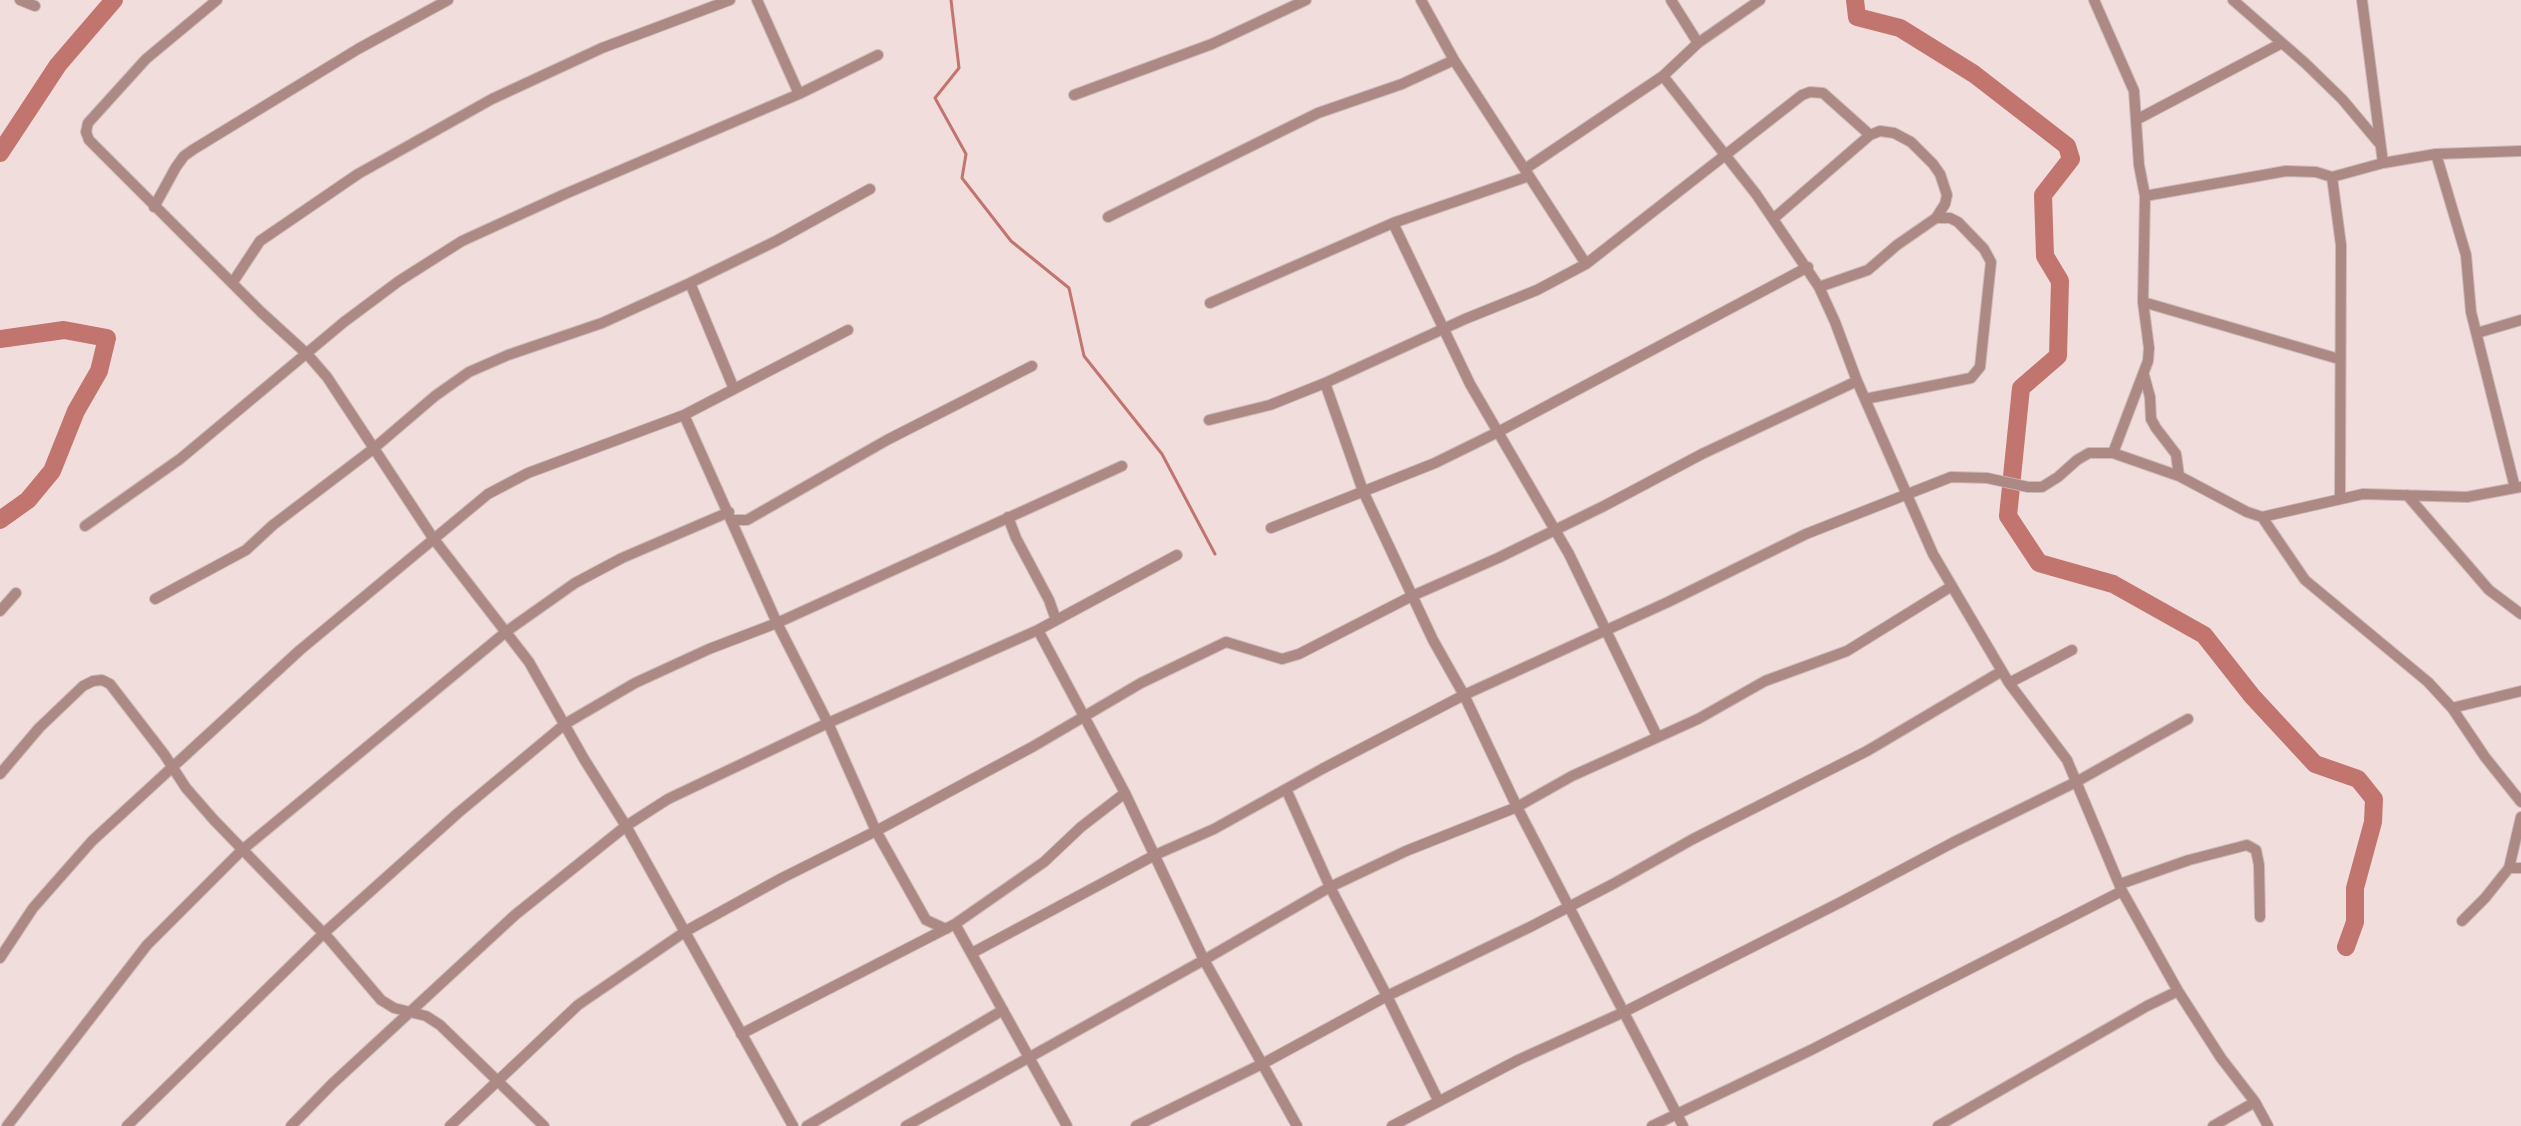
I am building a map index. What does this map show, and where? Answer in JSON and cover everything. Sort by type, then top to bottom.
[{"type":"street","points":[[20,0],[35,6]]},
{"type":"street","points":[[217,0],[146,59],[88,123],[86,132],[89,140],[154,207],[307,354],[337,392],[433,538],[529,662],[686,931],[793,1126]]},
{"type":"street","points":[[154,207],[184,156],[349,55],[448,0]]},
{"type":"street","points":[[233,282],[260,241],[358,174],[492,99],[602,48],[730,0]]},
{"type":"street","points":[[757,0],[799,94]]},
{"type":"street","points":[[1074,95],[1212,44],[1306,0]]},
{"type":"street","points":[[1421,0],[1454,60],[1586,264]]},
{"type":"street","points":[[1671,0],[1698,43]]},
{"type":"street","points":[[1210,303],[1393,223],[1527,172],[1663,76],[1698,43],[1760,0]]},
{"type":"street","points":[[2094,0],[2134,91],[2139,165],[2145,196],[2143,302],[2149,348],[2144,375],[2113,453]]},
{"type":"street","points":[[2233,0],[2342,99],[2365,123],[2381,146]]},
{"type":"street","points":[[2362,0],[2383,163]]},
{"type":"street","points":[[2136,120],[2282,43]]},
{"type":"street","points":[[85,526],[180,459],[344,322],[399,281],[462,241],[565,194],[799,94],[878,55]]},
{"type":"street","points":[[1108,217],[1318,113],[1402,84],[1454,60]]},
{"type":"street","points":[[1663,76],[1808,267],[1836,322],[1857,381],[1933,554],[2009,683],[2067,760],[2121,888],[2178,991],[2221,1058],[2255,1102],[2268,1126]]},
{"type":"street","points":[[1209,420],[1270,405],[1325,383],[1443,331],[1465,318],[1560,279],[1586,264],[1802,95],[1810,92],[1823,93],[1870,135]]},
{"type":"street","points":[[1773,219],[1870,135],[1880,131],[1911,142],[1934,164],[1947,195],[1945,204],[1936,218],[1868,270],[1819,287]]},
{"type":"street","points":[[2145,196],[2286,171],[2316,172],[2332,177],[2383,163],[2436,154],[2521,151]]},
{"type":"street","points":[[972,953],[1155,855],[1214,829],[1464,695],[1806,534],[1951,477],[1987,478],[2028,488],[2042,487],[2089,453],[2113,453],[2179,476],[2247,512],[2262,517],[2363,494],[2467,497],[2518,488],[2471,312],[2466,255],[2436,154]]},
{"type":"street","points":[[2332,177],[2341,245],[2340,498]]},
{"type":"street","points":[[154,599],[246,550],[273,525],[373,449],[435,396],[469,372],[508,355],[602,323],[690,283],[776,241],[870,189]]},
{"type":"street","points":[[1865,399],[1971,378],[1980,367],[1991,262],[1984,249],[1958,222],[1950,218],[1936,218]]},
{"type":"street","points":[[1393,223],[1443,331],[1569,554],[1657,736]]},
{"type":"street","points":[[1271,528],[1435,463],[1498,432],[1808,267]]},
{"type":"street","points":[[690,283],[734,389]]},
{"type":"street","points":[[2143,302],[2339,359]]},
{"type":"street","points":[[2477,333],[2521,320]]},
{"type":"street","points":[[0,958],[33,908],[92,841],[300,650],[433,538],[502,485],[573,455],[684,415],[848,330]]},
{"type":"street","points":[[739,536],[747,520],[887,440],[1032,366]]},
{"type":"street","points":[[2144,375],[2150,397],[2151,418],[2176,454],[2179,476]]},
{"type":"street","points":[[450,1126],[578,1005],[686,931],[1034,746],[1141,683],[1220,644],[1232,643],[1282,659],[1299,654],[1412,596],[1554,530],[1682,464],[1857,381]]},
{"type":"street","points":[[1325,383],[1363,491],[1412,596],[1464,695],[1517,807],[1683,1126]]},
{"type":"street","points":[[684,415],[777,623],[828,723],[876,831],[926,920],[921,942]]},
{"type":"street","points":[[127,1126],[324,933],[458,813],[565,724],[635,683],[709,649],[777,623],[1122,466]]},
{"type":"street","points":[[2407,495],[2489,590],[2521,614]]},
{"type":"street","points":[[7,1126],[147,945],[242,850],[507,631],[575,583],[622,558],[730,516],[747,520]]},
{"type":"street","points":[[1008,517],[1056,620]]},
{"type":"street","points":[[2262,517],[2305,579],[2428,682],[2452,708],[2521,802]]},
{"type":"street","points":[[291,1126],[410,1011],[515,915],[626,826],[668,799],[828,723],[1038,630],[1177,555]]},
{"type":"street","points":[[906,1126],[1330,887],[1406,851],[1517,807],[1572,776],[1698,719],[1765,681],[1847,651],[1952,586]]},
{"type":"street","points":[[0,610],[16,593]]},
{"type":"street","points":[[1038,630],[1125,793],[1204,960],[1264,1063],[1297,1126]]},
{"type":"street","points":[[2009,683],[2072,650]]},
{"type":"street","points":[[1136,1126],[1264,1063],[1387,996],[1570,905],[1867,751],[2002,671]]},
{"type":"street","points":[[0,774],[39,728],[83,686],[93,681],[110,684],[174,768],[186,788],[242,850],[324,933],[381,1000],[394,1008],[426,1016],[440,1025],[544,1126]]},
{"type":"street","points":[[2452,708],[2521,691]]},
{"type":"street","points":[[1392,1126],[1438,1100],[1518,1060],[1624,1012],[2076,782],[2188,719]]},
{"type":"street","points":[[1286,789],[1330,887],[1438,1100]]},
{"type":"street","points":[[741,1034],[951,926],[1044,862],[1081,827],[1125,793]]},
{"type":"street","points":[[2462,921],[2485,898],[2509,868],[2521,817]]},
{"type":"street","points":[[1652,1126],[1811,1050],[2121,888],[2189,860],[2247,845],[2256,850],[2259,865],[2260,917]]},
{"type":"street","points":[[2509,868],[2521,868]]},
{"type":"street","points":[[926,920],[951,926],[972,953],[1067,1126]]},
{"type":"street","points":[[1938,1126],[2178,991]]},
{"type":"street","points":[[807,1126],[1004,1010]]},
{"type":"street","points":[[2213,1126],[2255,1102]]},
{"type":"waterway","points":[[0,153],[58,65],[114,0]]},
{"type":"waterway","points":[[951,0],[959,68],[935,98],[966,154],[962,178],[1011,241],[1069,288],[1084,356],[1162,454],[1215,554]]},
{"type":"waterway","points":[[1855,0],[1857,17],[1900,28],[1974,74],[2067,146],[2071,159],[2043,195],[2045,256],[2060,281],[2058,356],[2021,388],[2008,516],[2039,563],[2113,584],[2204,635],[2252,696],[2315,764],[2358,779],[2374,799],[2373,822],[2355,888],[2355,922],[2346,947]]},
{"type":"waterway","points":[[0,339],[64,330],[107,338],[99,371],[76,411],[52,471],[28,500],[0,520]]}]
